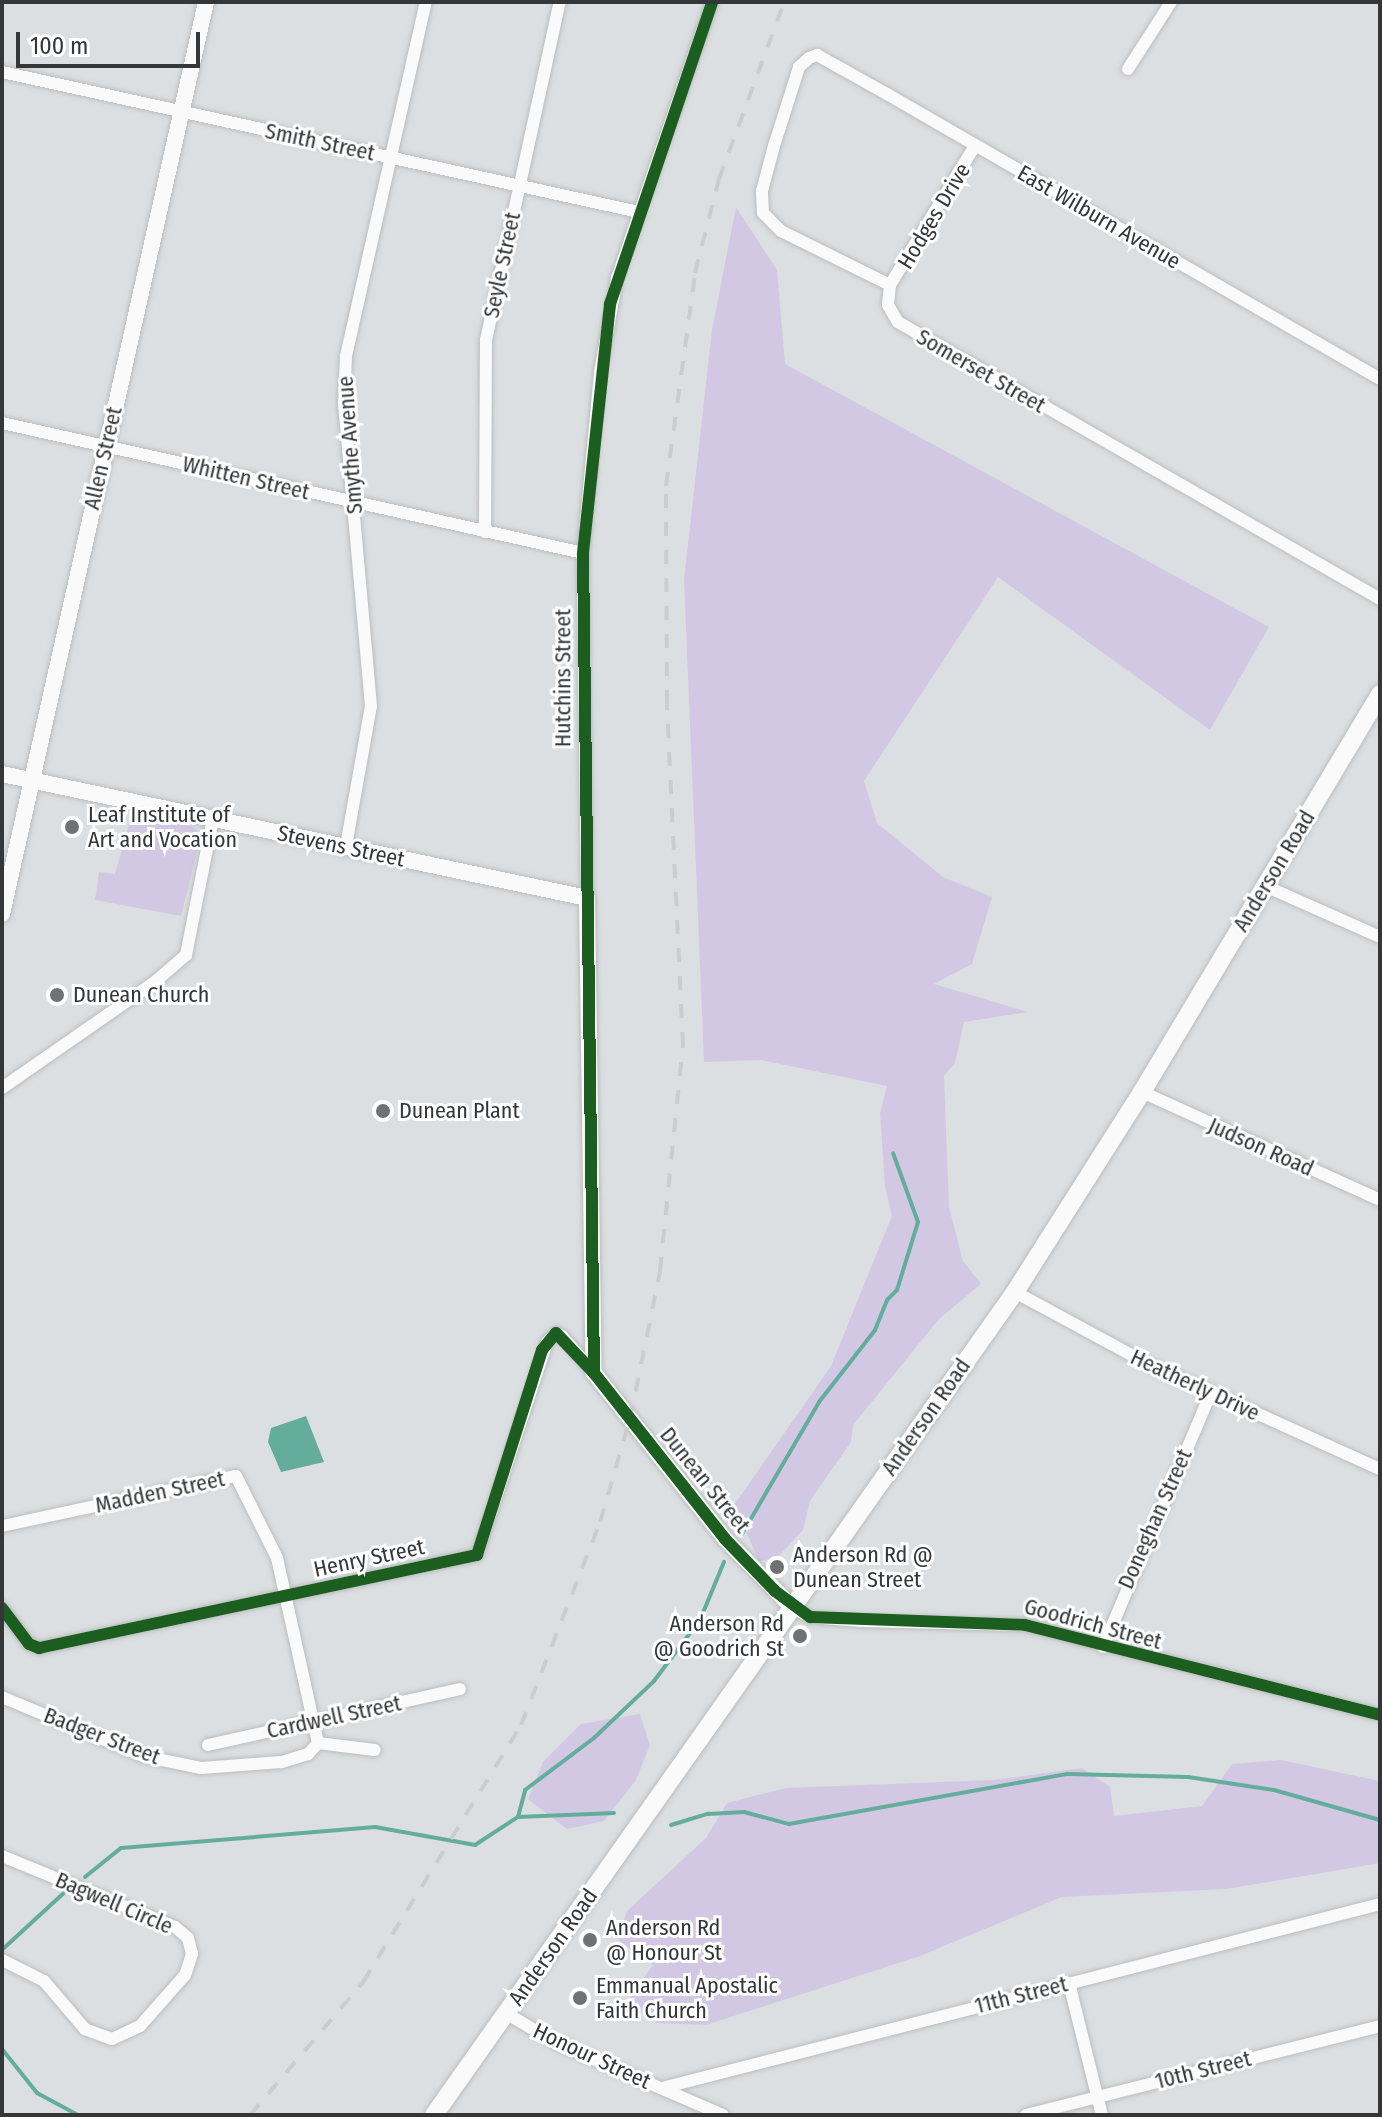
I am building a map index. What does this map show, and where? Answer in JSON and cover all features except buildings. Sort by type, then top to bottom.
[{"type":"main road","name":"Anderson Road","points":[[434,2115],[1015,1292],[1142,1092],[1380,694]]},
{"type":"street","name":"Allen Street","points":[[2,914],[206,2]]},
{"type":"street","name":"Smythe Avenue","points":[[346,846],[371,706],[354,503],[346,356],[388,157],[426,2]]},
{"type":"street","name":"Seyle Street","points":[[485,532],[486,340],[560,2]]},
{"type":"street","name":"Hutchins Street","points":[[594,1373],[583,553],[610,304],[712,2]]},
{"type":"street","points":[[1128,69],[1171,2]]},
{"type":"street","name":"East Wilburn Avenue","points":[[890,285],[773,227],[763,213],[762,191],[796,74],[802,63],[817,55],[1380,379]]},
{"type":"street","name":"Smith Street","points":[[2,72],[639,212]]},
{"type":"street","name":"Hodges Drive","points":[[890,285],[975,146]]},
{"type":"street","name":"Somerset Street","points":[[890,285],[888,305],[898,322],[1380,599]]},
{"type":"street","name":"Whitten Street","points":[[2,423],[583,553]]},
{"type":"street","name":"Stevens Street","points":[[2,774],[587,898]]},
{"type":"street","points":[[2,1088],[156,981],[186,955],[213,819]]},
{"type":"street","points":[[1265,886],[1380,937]]},
{"type":"street","name":"Judson Road","points":[[1142,1092],[1380,1200]]},
{"type":"street","name":"Heatherly Drive","points":[[1015,1292],[1211,1393],[1380,1469]]},
{"type":"street","name":"Henry Street","points":[[2,1608],[29,1644],[39,1648],[477,1555],[547,1342],[556,1333],[562,1336],[594,1373]]},
{"type":"street","name":"Dunean Street","points":[[594,1373],[725,1539],[792,1607]]},
{"type":"street","name":"Doneghan Street","points":[[1103,1647],[1211,1393]]},
{"type":"street","name":"Madden Street","points":[[2,1526],[236,1476],[272,1545],[285,1597]]},
{"type":"street","points":[[285,1597],[318,1743],[375,1750]]},
{"type":"street","name":"Goodrich Street","points":[[792,1607],[810,1617],[862,1621],[1010,1623],[1380,1715]]},
{"type":"street","name":"Cardwell Street","points":[[208,1745],[460,1689]]},
{"type":"street","name":"Badger Street","points":[[2,1697],[107,1743],[192,1767],[265,1765],[308,1754],[318,1743]]},
{"type":"street","name":"Bagwell Circle","points":[[2,1856],[175,1927],[188,1938],[192,1954],[185,1975],[140,2026],[112,2039],[85,2029],[44,1981],[2,1960]]},
{"type":"street","name":"11th Street","points":[[662,2088],[1380,1904]]},
{"type":"street","points":[[1069,1983],[1102,2115]]},
{"type":"street","name":"Honour Street","points":[[506,2013],[554,2042],[723,2115]]},
{"type":"street","name":"10th Street","points":[[1026,2115],[1380,2026]]},
{"type":"shaded area","points":[[736,207],[777,270],[785,364],[1269,627],[1210,730],[998,577],[864,781],[877,823],[943,877],[992,897],[972,964],[934,984],[1028,1012],[964,1022],[955,1063],[944,1076],[949,1207],[963,1261],[981,1284],[939,1319],[853,1425],[851,1442],[810,1501],[803,1530],[777,1558],[759,1561],[734,1505],[831,1366],[892,1216],[885,1187],[880,1113],[887,1086],[761,1060],[704,1062],[684,580],[712,330]]},
{"type":"shaded area","points":[[132,813],[194,827],[201,836],[181,916],[95,900],[99,872],[115,874]]},
{"type":"shaded area","points":[[306,1416],[324,1462],[281,1472],[268,1442],[271,1428]]},
{"type":"shaded area","points":[[640,1714],[650,1745],[636,1780],[604,1821],[567,1829],[528,1799],[543,1762],[581,1724]]},
{"type":"shaded area","points":[[1281,1760],[1380,1781],[1380,1863],[1227,1889],[1062,1897],[920,1956],[706,2025],[657,2023],[640,2012],[630,1996],[653,1965],[617,1939],[627,1911],[706,1838],[727,1803],[786,1788],[994,1780],[1082,1768],[1110,1787],[1114,1816],[1202,1806],[1232,1764]]},
{"type":"waterway","points":[[742,1534],[819,1402],[875,1330],[887,1300],[897,1290],[918,1222],[893,1153]]},
{"type":"waterway","points":[[518,1817],[525,1790],[594,1738],[654,1681],[700,1620],[724,1562]]},
{"type":"waterway","points":[[671,1825],[708,1814],[744,1812],[789,1824],[1068,1774],[1188,1777],[1274,1790],[1380,1820]]},
{"type":"waterway","points":[[85,1877],[121,1848],[375,1827],[475,1845],[518,1817],[614,1813]]},
{"type":"waterway","points":[[4,1948],[67,1890]]},
{"type":"waterway","points":[[2,2049],[37,2093],[78,2115]]},
{"type":"waterway","points":[[113,2115],[142,2115]]},
{"type":"railway","points":[[250,2115],[363,1982],[521,1725],[600,1522],[630,1419],[660,1271],[683,1046],[667,704],[666,486],[695,273],[719,179],[784,2]]},
{"type":"cycle path","points":[[594,1373],[583,553],[610,304],[712,2]]},
{"type":"cycle path","points":[[2,1608],[29,1644],[39,1648],[477,1555],[542,1350],[556,1333],[594,1373],[725,1539],[775,1591],[810,1617],[1025,1625],[1380,1715]]},
{"type":"place","name":"Leaf Institute of Art and Vocation","points":[[72,827]]},
{"type":"place","name":"Dunean Church","points":[[57,995]]},
{"type":"place","name":"Dunean Plant","points":[[383,1111]]},
{"type":"place","name":"Anderson Rd @ Dunean Street","points":[[777,1567]]},
{"type":"place","name":"Anderson Rd @ Goodrich St","points":[[800,1636]]},
{"type":"place","name":"Anderson Rd @ Honour St","points":[[590,1940]]},
{"type":"place","name":"Emmanual Apostalic Faith Church","points":[[580,1998]]}]
